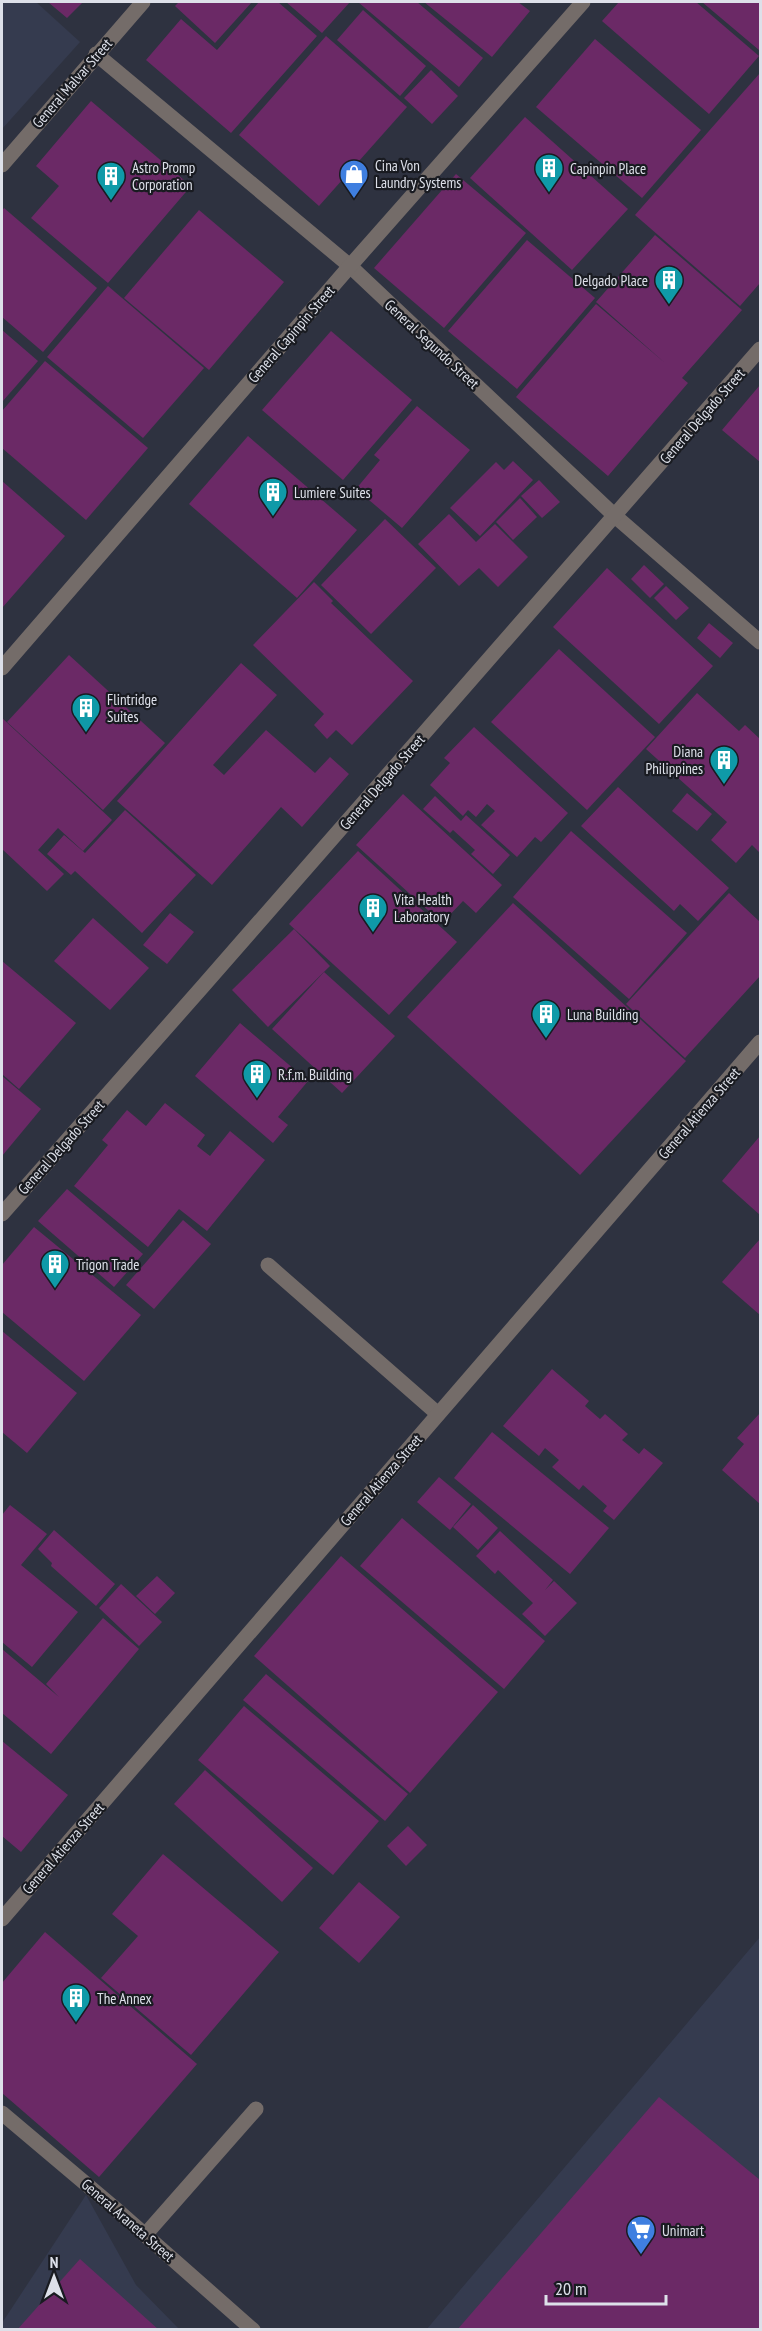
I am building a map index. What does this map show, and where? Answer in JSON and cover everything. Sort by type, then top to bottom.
[{"type":"street","name":"General Malvar Street","points":[[2,165],[143,2]]},
{"type":"street","name":"General Capinpin Street","points":[[2,668],[350,266],[583,2]]},
{"type":"street","name":"General Segundo Street","points":[[96,54],[350,266],[615,516],[760,642]]},
{"type":"street","name":"General Delgado Street","points":[[2,1214],[615,516],[758,358]]},
{"type":"street","name":"General Atienza Street","points":[[2,1919],[760,1042]]},
{"type":"street","points":[[268,1264],[438,1414]]},
{"type":"street","points":[[145,2235],[256,2109]]},
{"type":"street","name":"General Araneta Street","points":[[2,2113],[252,2330]]},
{"type":"shaded area","points":[[2,2],[36,2],[80,42],[2,129]]},
{"type":"shaded area","name":"Unimart","points":[[760,1937],[760,2329],[426,2330],[639,2080]]},
{"type":"shaded area","points":[[86,2195],[136,2285],[179,2329],[2,2330],[2,2323]]},
{"type":"building","points":[[48,2],[83,2],[67,18]]},
{"type":"building","points":[[179,2],[252,2],[215,43],[175,6]]},
{"type":"building","points":[[259,2],[278,2],[317,36],[231,133],[146,60],[181,19],[217,50]]},
{"type":"building","points":[[286,2],[350,2],[322,33]]},
{"type":"building","points":[[358,2],[417,2],[483,58],[459,87]]},
{"type":"building","points":[[424,2],[518,2],[530,11],[492,57]]},
{"type":"building","points":[[619,2],[696,2],[759,56],[709,114],[602,21]]},
{"type":"building","points":[[702,2],[760,2],[759,50]]},
{"type":"building","points":[[363,10],[426,66],[400,96],[337,40]]},
{"type":"building","points":[[326,36],[407,107],[319,206],[239,135]]},
{"type":"building","points":[[595,39],[701,130],[642,198],[536,107]]},
{"type":"building","points":[[431,70],[458,96],[432,124],[404,98]]},
{"type":"building","points":[[760,73],[760,283],[740,306],[635,215]]},
{"type":"building","name":"Astro Promp Corporation","points":[[91,101],[191,186],[108,283],[31,218],[59,186],[36,166]]},
{"type":"building","name":"Capinpin Place","points":[[525,117],[628,209],[572,270],[470,178]]},
{"type":"building","points":[[456,174],[526,233],[444,328],[374,268]]},
{"type":"building","points":[[4,208],[97,288],[43,352],[2,317],[2,211]]},
{"type":"building","points":[[199,210],[284,282],[209,370],[124,298]]},
{"type":"building","points":[[655,235],[742,310],[682,378],[688,383],[608,476],[516,397],[596,304],[665,363],[596,302]]},
{"type":"building","points":[[527,240],[595,298],[517,389],[448,331]]},
{"type":"building","points":[[108,286],[204,368],[143,438],[47,357]]},
{"type":"building","points":[[2,330],[38,361],[2,402]]},
{"type":"building","points":[[331,331],[412,400],[343,480],[262,410]]},
{"type":"building","points":[[45,361],[148,448],[86,520],[2,448],[2,411]]},
{"type":"building","points":[[760,385],[760,462],[722,430]]},
{"type":"building","points":[[417,406],[470,450],[402,528],[356,489],[380,460],[374,455]]},
{"type":"building","name":"Lumiere Suites","points":[[248,436],[357,530],[297,598],[189,504]]},
{"type":"building","points":[[513,461],[533,480],[480,536],[450,508],[496,462],[504,470]]},
{"type":"building","points":[[539,480],[560,502],[542,518],[521,496]]},
{"type":"building","points":[[2,481],[65,536],[2,608]]},
{"type":"building","points":[[520,498],[537,517],[513,540],[496,522]]},
{"type":"building","points":[[449,514],[476,542],[495,524],[528,557],[498,587],[479,568],[459,586],[418,544]]},
{"type":"building","points":[[385,519],[436,568],[371,634],[321,585]]},
{"type":"building","points":[[644,565],[664,584],[650,598],[631,579]]},
{"type":"building","points":[[607,568],[713,666],[659,724],[553,627]]},
{"type":"building","points":[[314,582],[333,601],[331,603],[413,681],[352,745],[336,730],[327,739],[314,725],[324,714],[253,645]]},
{"type":"building","points":[[666,586],[689,608],[676,620],[654,598]]},
{"type":"building","points":[[709,623],[733,643],[720,658],[697,638]]},
{"type":"building","points":[[559,649],[655,737],[587,810],[491,722]]},
{"type":"building","name":"Flintridge Suites","points":[[69,655],[165,743],[103,810],[7,722]]},
{"type":"building","points":[[241,663],[277,695],[213,765],[224,775],[266,730],[315,773],[330,757],[349,774],[302,827],[281,807],[212,885],[117,801]]},
{"type":"building","name":"Diana Philippines","points":[[697,693],[739,731],[745,725],[760,739],[760,853],[752,845],[736,863],[711,840],[727,822],[646,749]]},
{"type":"building","points":[[2,718],[112,820],[83,851],[58,828],[38,850],[64,874],[47,891],[2,849]]},
{"type":"building","points":[[474,727],[568,813],[541,842],[535,837],[517,857],[481,825],[495,811],[487,804],[476,817],[468,810],[463,816],[430,785],[450,763],[444,758]]},
{"type":"building","points":[[618,787],[729,888],[698,921],[680,904],[674,911],[581,826]]},
{"type":"building","points":[[687,793],[712,814],[697,831],[672,811]]},
{"type":"building","points":[[403,794],[502,885],[476,913],[463,901],[442,923],[356,845]]},
{"type":"building","points":[[435,796],[461,821],[466,815],[510,855],[493,874],[471,854],[475,850],[453,830],[450,833],[423,809]]},
{"type":"building","points":[[125,810],[196,875],[142,933],[75,871],[71,875],[47,854],[64,835],[85,853]]},
{"type":"building","points":[[571,831],[687,933],[629,999],[513,897]]},
{"type":"building","name":"Vita Health Laboratory","points":[[358,851],[457,942],[389,1015],[289,924]]},
{"type":"building","points":[[729,893],[760,922],[760,976],[685,1058],[626,1004]]},
{"type":"building","name":"Luna Building","points":[[513,903],[686,1061],[580,1175],[407,1017]]},
{"type":"building","points":[[170,913],[194,932],[167,964],[143,945]]},
{"type":"building","points":[[93,918],[149,968],[110,1010],[54,961]]},
{"type":"building","points":[[294,929],[330,966],[268,1027],[232,990]]},
{"type":"building","points":[[2,961],[76,1023],[19,1089],[2,1074]]},
{"type":"building","points":[[324,972],[395,1036],[342,1093],[272,1029]]},
{"type":"building","name":"R.f.m. Building","points":[[240,1023],[308,1081],[278,1117],[288,1125],[273,1143],[195,1076]]},
{"type":"building","points":[[2,1076],[41,1109],[2,1156]]},
{"type":"building","points":[[165,1103],[205,1135],[197,1146],[210,1156],[230,1131],[265,1160],[207,1231],[179,1209],[148,1247],[74,1186],[108,1145],[102,1140],[127,1110],[146,1126]]},
{"type":"building","points":[[760,1136],[760,1215],[722,1181]]},
{"type":"building","points":[[67,1189],[143,1254],[114,1287],[38,1221]]},
{"type":"building","points":[[183,1220],[211,1244],[154,1309],[126,1285]]},
{"type":"building","name":"Trigon Trade","points":[[34,1227],[141,1315],[84,1381],[2,1312],[2,1265]]},
{"type":"building","points":[[760,1239],[760,1315],[722,1282]]},
{"type":"building","points":[[2,1331],[77,1393],[27,1453],[2,1432]]},
{"type":"building","points":[[552,1369],[589,1401],[585,1406],[600,1419],[605,1414],[628,1434],[622,1440],[639,1454],[644,1448],[663,1463],[614,1520],[603,1511],[607,1506],[583,1485],[579,1490],[552,1467],[559,1460],[545,1448],[539,1456],[503,1426]]},
{"type":"building","points":[[760,1413],[760,1504],[722,1470],[744,1444],[737,1438]]},
{"type":"building","points":[[492,1432],[609,1528],[570,1574],[454,1478]]},
{"type":"building","points":[[439,1477],[471,1504],[450,1530],[417,1502]]},
{"type":"building","points":[[10,1505],[47,1534],[21,1565],[78,1612],[32,1667],[2,1642],[2,1515]]},
{"type":"building","points":[[473,1505],[498,1528],[478,1550],[453,1527]]},
{"type":"building","points":[[402,1518],[545,1641],[504,1689],[360,1566]]},
{"type":"building","points":[[54,1530],[115,1584],[96,1606],[51,1566],[52,1563],[38,1549]]},
{"type":"building","points":[[500,1531],[553,1580],[545,1590],[554,1581],[577,1603],[545,1636],[522,1614],[533,1603],[498,1570],[495,1574],[476,1556]]},
{"type":"building","points":[[341,1556],[498,1692],[410,1793],[254,1656]]},
{"type":"building","points":[[157,1576],[175,1593],[155,1614],[136,1596]]},
{"type":"building","points":[[121,1584],[162,1622],[139,1646],[99,1608]]},
{"type":"building","points":[[103,1618],[139,1649],[51,1754],[2,1713],[2,1649],[59,1697],[46,1684]]},
{"type":"building","points":[[266,1674],[408,1794],[385,1821],[243,1700]]},
{"type":"building","points":[[244,1706],[379,1821],[333,1875],[198,1760]]},
{"type":"building","points":[[2,1741],[68,1795],[21,1852],[2,1836]]},
{"type":"building","points":[[205,1770],[313,1868],[282,1902],[174,1804]]},
{"type":"building","points":[[408,1826],[427,1845],[406,1866],[387,1846]]},
{"type":"building","points":[[163,1854],[279,1952],[191,2055],[101,1978],[138,1936],[112,1914]]},
{"type":"building","points":[[359,1882],[400,1917],[359,1963],[319,1928]]},
{"type":"building","name":"The Annex","points":[[45,1932],[197,2064],[99,2177],[2,2093],[2,1983]]},
{"type":"building","name":"Unimart","points":[[659,2097],[760,2180],[760,2330],[457,2330]]},
{"type":"building","points":[[80,2259],[159,2330],[17,2330]]},
{"type":"place","name":"Capinpin Place","points":[[549,194]]},
{"type":"place","name":"Cina Von Laundry Systems","points":[[354,200]]},
{"type":"place","name":"Astro Promp Corporation","points":[[111,202]]},
{"type":"place","name":"Delgado Place","points":[[669,306]]},
{"type":"place","name":"Lumiere Suites","points":[[273,518]]},
{"type":"place","name":"Flintridge Suites","points":[[86,734]]},
{"type":"place","name":"Diana Philippines","points":[[724,786]]},
{"type":"place","name":"Vita Health Laboratory","points":[[373,934]]},
{"type":"place","name":"Luna Building","points":[[546,1040]]},
{"type":"place","name":"R.f.m. Building","points":[[257,1100]]},
{"type":"place","name":"Trigon Trade","points":[[55,1290]]},
{"type":"place","name":"The Annex","points":[[76,2024]]},
{"type":"place","name":"Unimart","points":[[641,2256]]}]
